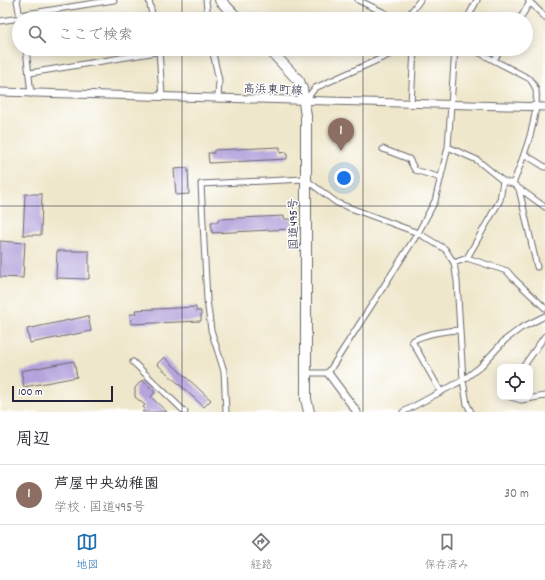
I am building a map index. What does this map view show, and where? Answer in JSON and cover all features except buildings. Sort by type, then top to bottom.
[{"type":"highway","points":[[220,0],[231,12]]},
{"type":"highway","name":"国道495号","points":[[275,56],[299,81],[306,116],[306,399],[309,412]]},
{"type":"main road","name":"高浜東町線","points":[[0,92],[304,102],[545,107]]},
{"type":"main road","points":[[328,373],[357,412]]},
{"type":"street","points":[[17,0],[19,12]]},
{"type":"street","points":[[47,12],[93,2],[114,0]]},
{"type":"street","points":[[150,0],[152,12]]},
{"type":"street","points":[[206,0],[207,12]]},
{"type":"street","points":[[358,0],[383,12]]},
{"type":"street","points":[[411,12],[420,0]]},
{"type":"street","points":[[471,12],[477,0]]},
{"type":"street","points":[[524,12],[529,1],[545,17]]},
{"type":"street","points":[[0,21],[12,19]]},
{"type":"street","points":[[27,56],[31,94]]},
{"type":"street","points":[[30,73],[125,56]]},
{"type":"street","points":[[159,56],[162,97]]},
{"type":"street","points":[[214,56],[219,80],[218,98]]},
{"type":"street","points":[[304,102],[315,88],[386,56]]},
{"type":"street","points":[[411,104],[414,56]]},
{"type":"street","points":[[307,373],[328,373],[418,233],[435,200],[448,147],[455,56]]},
{"type":"street","points":[[486,56],[530,79],[536,88],[535,107],[524,154],[513,184]]},
{"type":"street","points":[[494,60],[497,56]]},
{"type":"street","points":[[448,147],[476,160],[503,181],[513,184],[545,207]]},
{"type":"street","points":[[383,149],[409,159],[415,170],[440,178]]},
{"type":"street","points":[[524,154],[545,166]]},
{"type":"street","points":[[226,412],[224,371],[211,330],[207,300],[201,184],[305,179],[337,203],[418,233],[445,250],[454,262],[463,380],[467,404],[471,412]]},
{"type":"street","points":[[467,258],[500,200],[503,181]]},
{"type":"street","points":[[519,188],[538,267]]},
{"type":"street","points":[[454,262],[467,258],[507,271],[512,278],[545,308]]},
{"type":"street","points":[[403,412],[463,380],[480,367],[505,340],[521,328],[545,316]]},
{"type":"street","points":[[441,392],[412,341],[422,336],[444,330],[460,330]]},
{"type":"street","points":[[525,364],[545,336]]},
{"type":"street","points":[[133,362],[185,412]]},
{"type":"street","points":[[533,398],[545,396]]},
{"type":"place","name":"芦屋中央幼稚園","points":[[341,151]]}]
